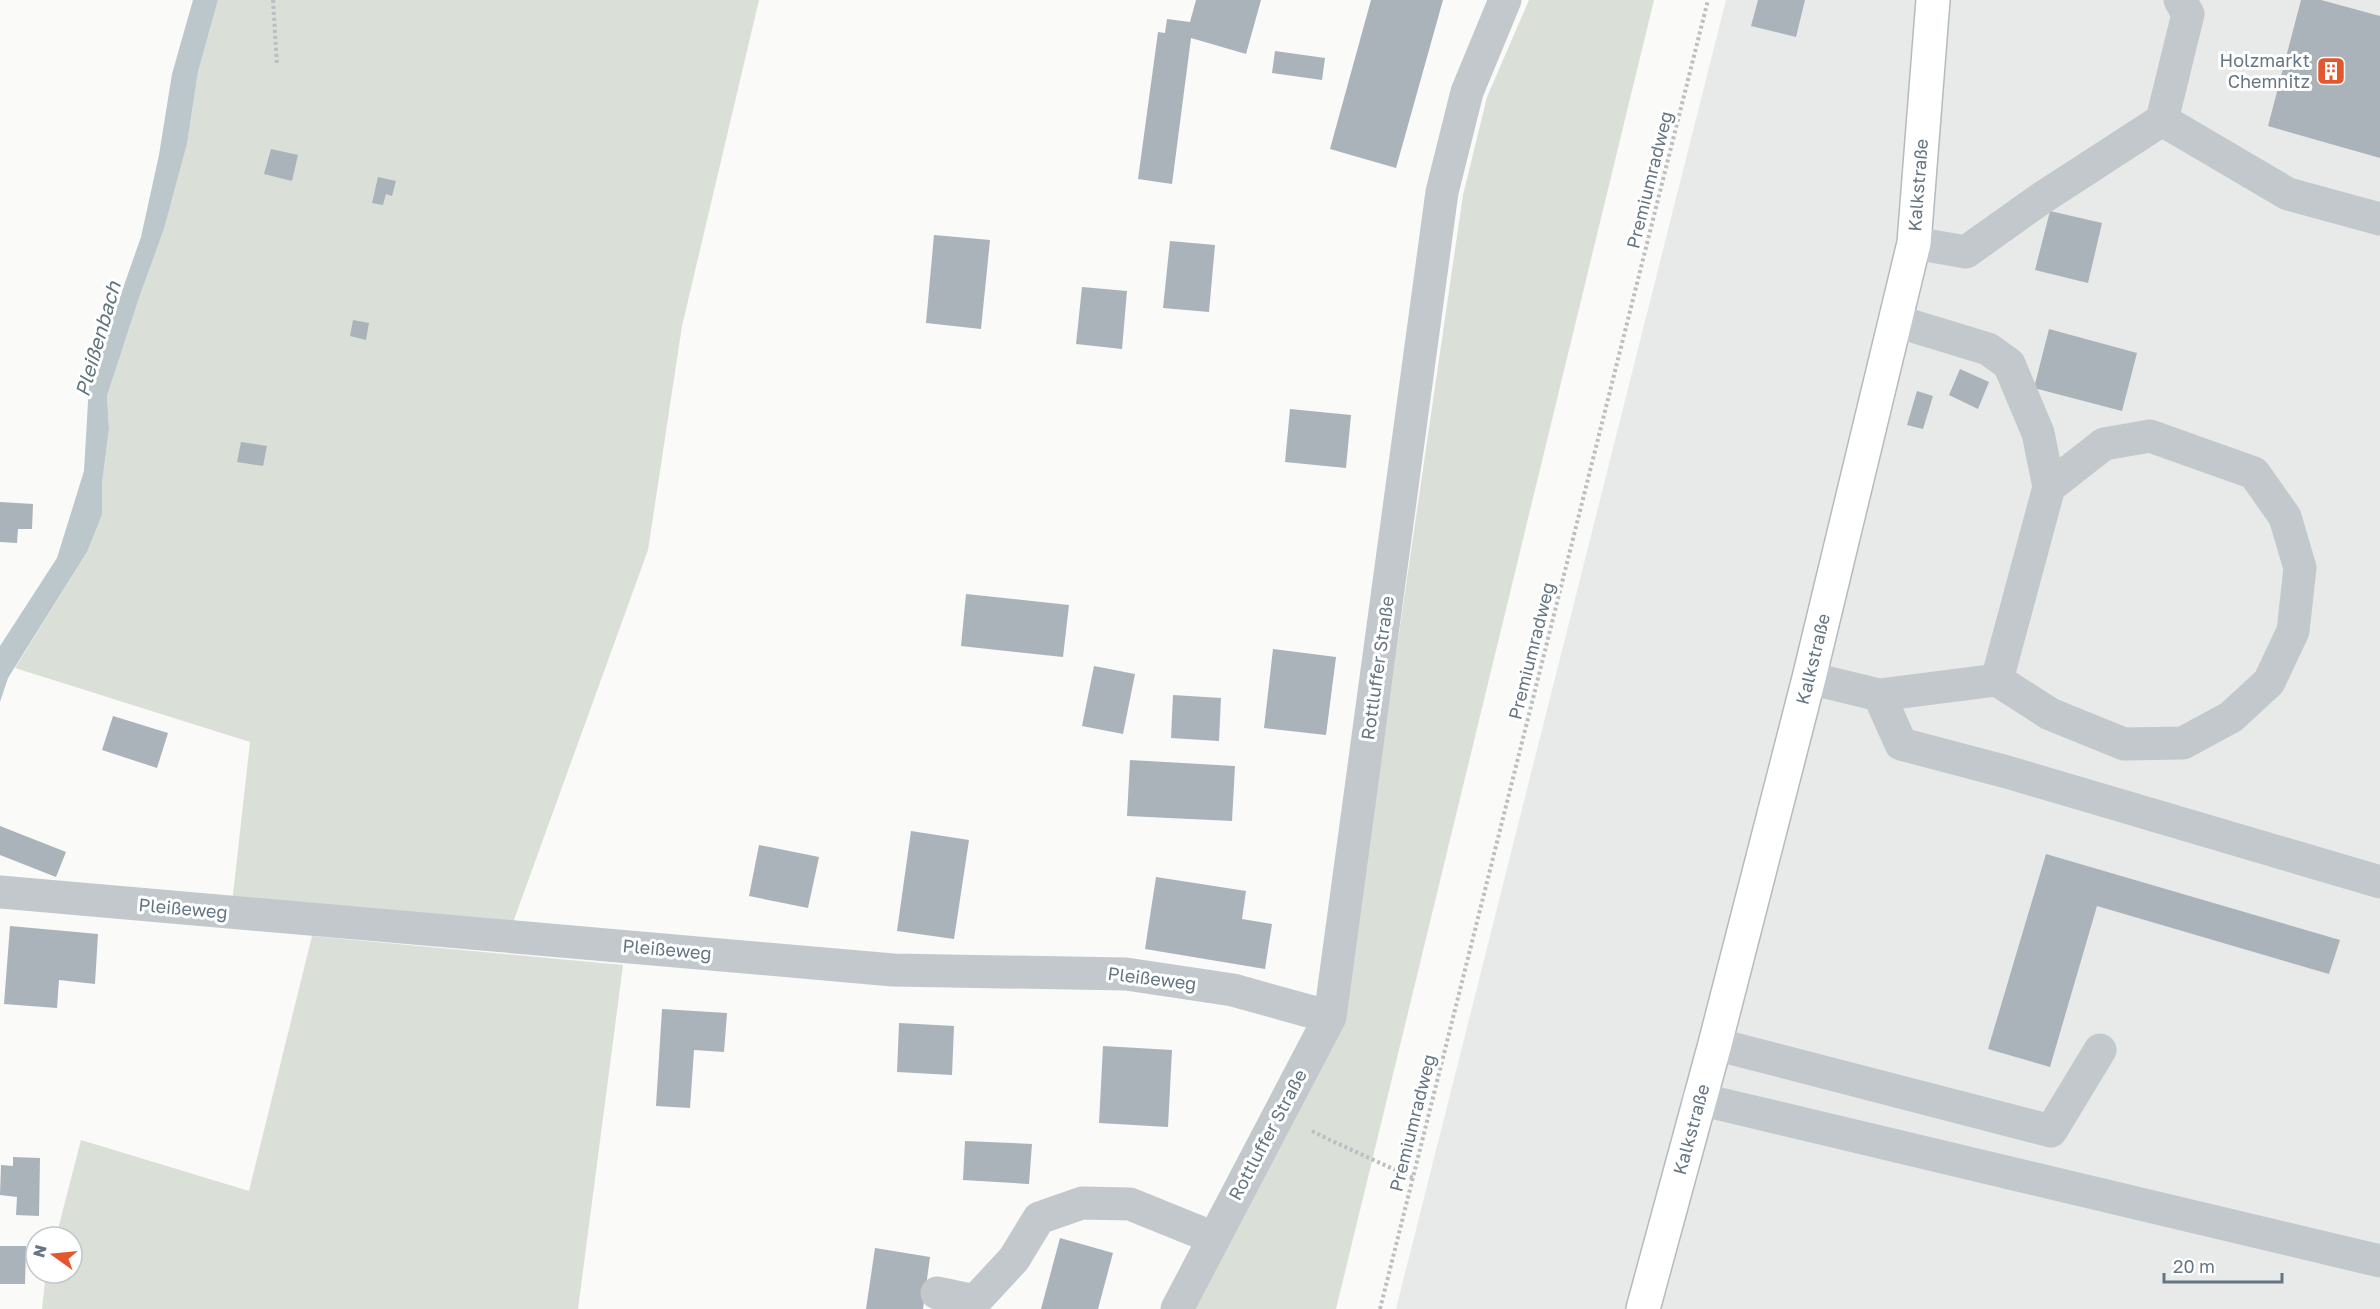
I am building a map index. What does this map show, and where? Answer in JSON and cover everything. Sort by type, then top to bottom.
[{"type":"main road","name":"Kalkstraße","points":[[1643,1309],[1715,1044],[1809,678],[1914,243],[1933,0]]},
{"type":"street","name":"Rottluffer Straße","points":[[1177,1309],[1330,1017],[1442,192],[1467,92],[1505,0]]},
{"type":"street","points":[[1914,243],[1966,252],[2039,200],[2163,120],[2188,14],[2180,0]]},
{"type":"street","points":[[2163,120],[2288,194],[2380,219]]},
{"type":"street","points":[[1896,321],[1988,349],[2009,364],[2038,433],[2049,487],[1997,680]]},
{"type":"street","points":[[1809,678],[1879,694],[1997,680],[2050,714],[2124,744],[2183,743],[2231,717],[2269,682],[2293,631],[2300,568],[2285,517],[2254,473],[2150,436],[2104,444],[2049,487]]},
{"type":"street","points":[[1879,694],[1901,744],[2380,882]]},
{"type":"street","name":"Pleißeweg","points":[[0,892],[893,970],[1126,974],[1233,990],[1330,1017]]},
{"type":"street","points":[[1715,1044],[2051,1131],[2100,1050]]},
{"type":"street","points":[[1699,1099],[2380,1261]]},
{"type":"street","points":[[937,1293],[975,1301],[1014,1259],[1039,1218],[1082,1203],[1130,1204],[1214,1238]]},
{"type":"path","points":[[273,0],[277,66]]},
{"type":"path","name":"Premiumradweg","points":[[1380,1309],[1708,0]]},
{"type":"path","points":[[1281,1112],[1329,1140],[1413,1178]]},
{"type":"shaded area","points":[[193,0],[218,0],[198,72],[187,144],[164,229],[107,396],[109,429],[102,483],[102,515],[87,552],[8,678],[0,702],[0,646],[57,558],[84,471],[89,385],[141,237],[159,155],[172,74]]},
{"type":"shaded area","points":[[218,0],[759,0],[682,326],[648,550],[511,928],[232,904],[250,742],[15,668],[87,552],[102,515],[102,483],[109,429],[107,396],[164,229],[187,144],[198,72]]},
{"type":"shaded area","points":[[1529,0],[1654,0],[1336,1309],[1189,1309],[1342,1024],[1463,195],[1487,97]]},
{"type":"shaded area","points":[[1726,0],[2380,0],[2380,1309],[1396,1309]]},
{"type":"shaded area","points":[[312,936],[623,965],[578,1309],[42,1309],[45,1285],[84,1285],[84,1225],[59,1225],[81,1140],[249,1191]]},
{"type":"building","points":[[1196,0],[1261,0],[1246,54],[1191,38],[1172,184],[1138,179],[1158,32],[1165,33],[1167,19],[1190,22]]},
{"type":"building","points":[[1371,0],[1443,0],[1396,168],[1330,149]]},
{"type":"building","points":[[1758,0],[1805,0],[1796,37],[1751,26]]},
{"type":"building","name":"Holzmarkt Chemnitz","points":[[2301,0],[2321,0],[2380,16],[2380,158],[2268,126]]},
{"type":"building","points":[[1275,51],[1325,58],[1322,80],[1272,73]]},
{"type":"building","points":[[271,149],[298,155],[292,181],[264,174]]},
{"type":"building","points":[[378,177],[396,181],[392,196],[386,194],[383,205],[372,203]]},
{"type":"building","points":[[2050,211],[2102,223],[2088,283],[2035,270]]},
{"type":"building","points":[[934,235],[990,240],[981,329],[926,323]]},
{"type":"building","points":[[1170,241],[1215,245],[1209,312],[1163,308]]},
{"type":"building","points":[[1082,287],[1127,291],[1122,349],[1076,344]]},
{"type":"building","points":[[353,320],[369,323],[366,340],[350,336]]},
{"type":"building","points":[[2049,329],[2137,353],[2122,411],[2034,388]]},
{"type":"building","points":[[1960,369],[1989,382],[1978,409],[1949,395]]},
{"type":"building","points":[[1917,391],[1933,396],[1923,429],[1907,425]]},
{"type":"building","points":[[1290,409],[1351,415],[1346,468],[1285,462]]},
{"type":"building","points":[[241,442],[267,446],[263,466],[237,462]]},
{"type":"building","points":[[0,502],[33,504],[32,529],[18,529],[17,543],[0,542]]},
{"type":"building","points":[[966,594],[1069,605],[1063,657],[961,646]]},
{"type":"building","points":[[1273,649],[1336,657],[1326,735],[1264,728]]},
{"type":"building","points":[[1094,666],[1135,674],[1123,734],[1082,726]]},
{"type":"building","points":[[1173,695],[1221,698],[1219,741],[1171,738]]},
{"type":"building","points":[[113,716],[168,733],[157,768],[102,750]]},
{"type":"building","points":[[1130,760],[1235,766],[1232,821],[1127,816]]},
{"type":"building","points":[[0,826],[66,852],[56,877],[0,855]]},
{"type":"building","points":[[911,831],[969,840],[954,939],[897,931]]},
{"type":"building","points":[[759,845],[819,857],[808,908],[749,896]]},
{"type":"building","points":[[2046,854],[2340,940],[2329,974],[2097,906],[2050,1067],[1988,1049]]},
{"type":"building","points":[[1156,877],[1246,891],[1242,919],[1272,924],[1265,969],[1145,949]]},
{"type":"building","points":[[10,926],[98,934],[95,984],[59,980],[57,1008],[4,1004]]},
{"type":"building","points":[[662,1009],[727,1013],[724,1052],[694,1050],[690,1108],[656,1106]]},
{"type":"building","points":[[899,1023],[954,1026],[952,1075],[897,1072]]},
{"type":"building","points":[[1103,1046],[1172,1050],[1168,1127],[1099,1123]]},
{"type":"building","points":[[965,1141],[1032,1144],[1029,1184],[963,1180]]},
{"type":"building","points":[[13,1157],[40,1158],[39,1216],[16,1215],[17,1197],[0,1195],[1,1165],[13,1166]]},
{"type":"building","points":[[1060,1238],[1113,1253],[1098,1309],[1041,1309]]},
{"type":"building","points":[[0,1246],[24,1246],[24,1284],[0,1284]]},
{"type":"building","points":[[875,1248],[930,1257],[923,1309],[866,1309]]},
{"type":"place","name":"Holzmarkt Chemnitz","points":[[2331,71]]},
{"type":"water label","name":"Pleißenbach","points":[[98,339]]}]
